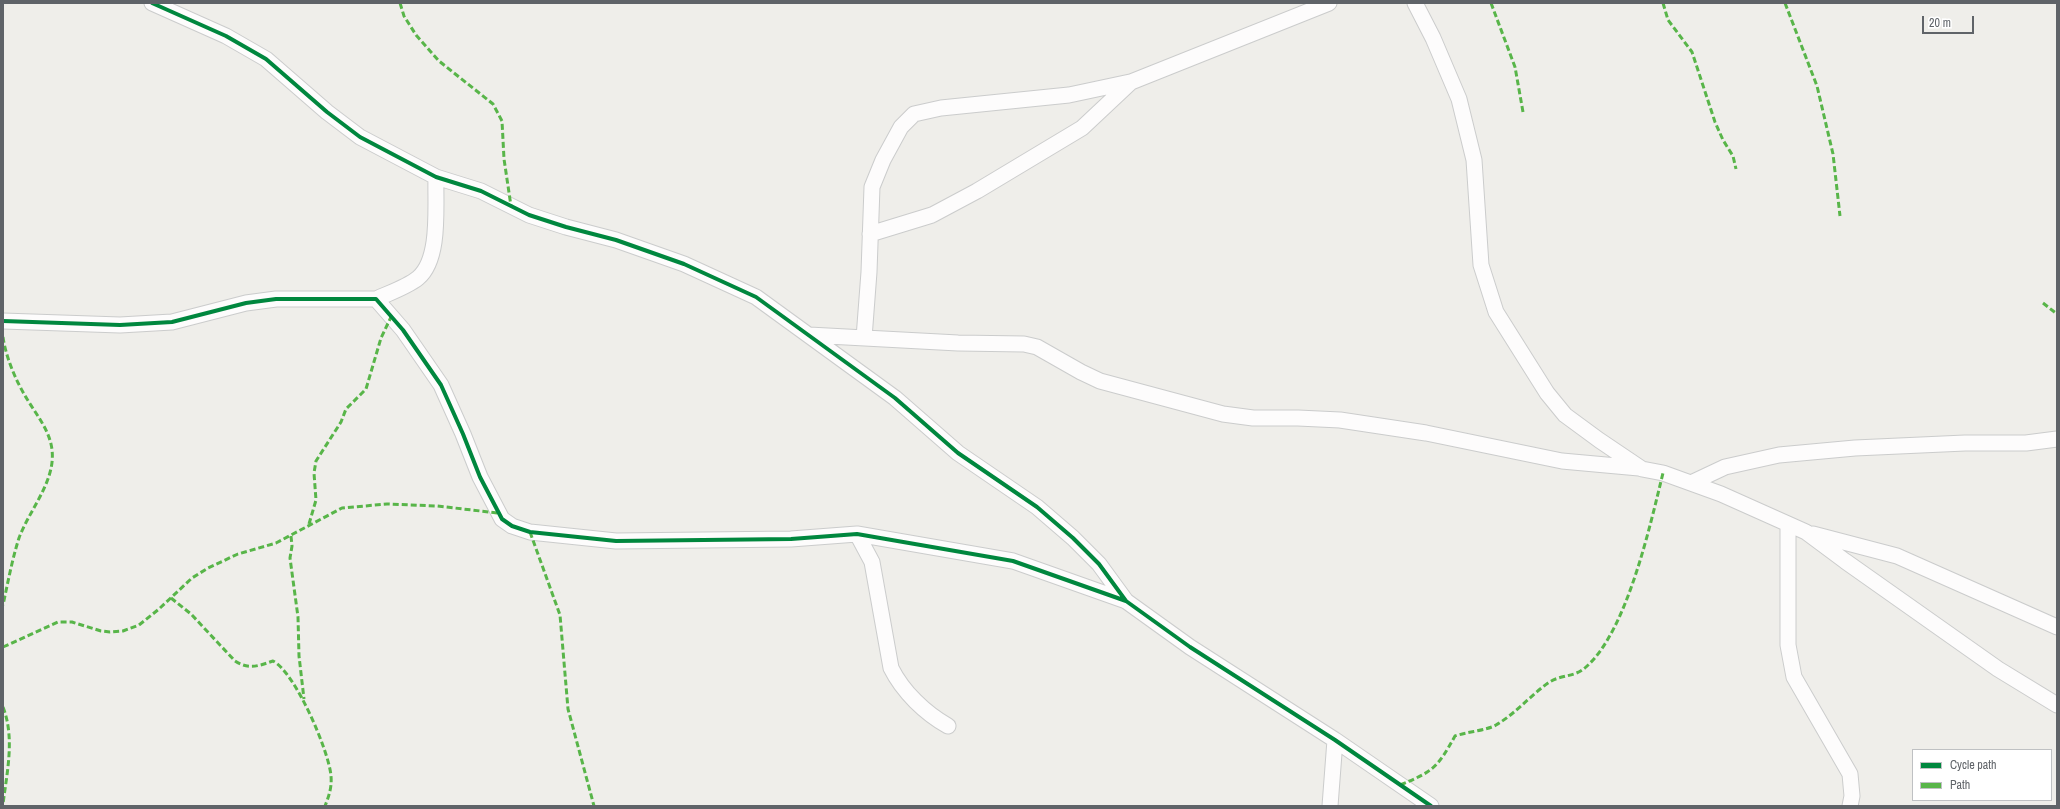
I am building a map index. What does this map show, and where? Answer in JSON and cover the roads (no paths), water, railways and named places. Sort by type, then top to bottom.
[{"type":"street","points":[[152,3],[226,36],[266,59],[327,112],[360,137],[436,177],[481,191],[544,220],[616,240],[684,264],[756,296],[895,398],[958,453],[1037,507],[1099,564],[1126,601]]},
{"type":"street","points":[[864,338],[872,187],[883,160],[901,127],[914,114],[941,108],[1069,95],[1131,82],[1329,3]]},
{"type":"street","points":[[1415,3],[1433,38],[1459,99],[1474,160],[1481,265],[1496,312],[1546,393],[1565,415],[1598,440],[1642,468]]},
{"type":"street","points":[[870,234],[932,215],[983,188],[1082,128],[1131,82]]},
{"type":"street","points":[[3,321],[120,326],[172,322],[246,303],[276,298],[376,299],[417,278],[426,268],[432,249],[436,177]]},
{"type":"street","points":[[376,299],[403,330],[441,385],[480,477],[502,519],[512,526],[530,532],[616,541],[791,539],[857,534],[1013,560],[1126,601],[1190,646],[1335,740],[1431,806]]},
{"type":"street","points":[[809,335],[958,343],[1024,344],[1037,347],[1100,381],[1223,414],[1253,418],[1340,420],[1426,433],[1562,461],[1642,468],[1721,494],[1806,532],[1897,556],[1937,576],[2057,627]]},
{"type":"street","points":[[1691,483],[1725,467],[1779,455],[1855,448],[1966,443],[2026,443],[2057,439]]},
{"type":"street","points":[[1788,525],[1788,644],[1794,677],[1850,774],[1852,796],[1850,806]]},
{"type":"street","points":[[1806,532],[1998,669],[2057,705]]},
{"type":"street","points":[[857,534],[872,562],[891,668],[898,683],[933,718],[948,726]]},
{"type":"street","points":[[1330,806],[1335,740]]}]
